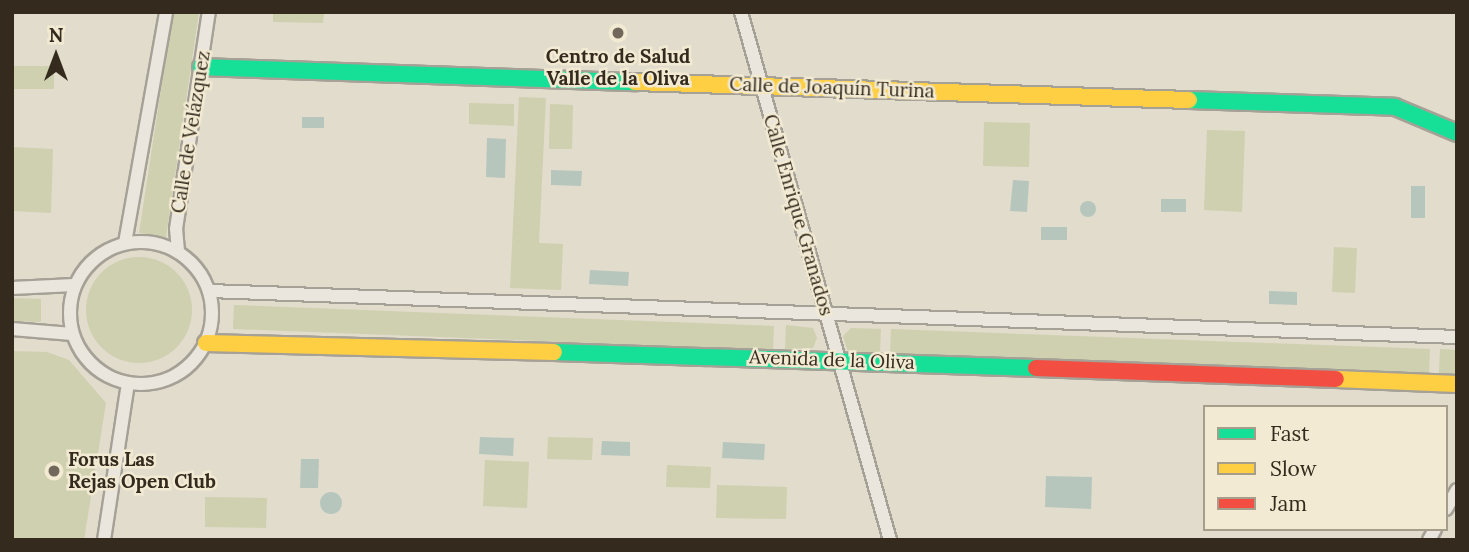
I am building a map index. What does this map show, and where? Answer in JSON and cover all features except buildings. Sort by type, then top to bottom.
[{"type":"street","points":[[125,243],[166,12]]},
{"type":"street","name":"Calle de Velázquez","points":[[178,251],[176,229],[209,12]]},
{"type":"street","name":"Calle Enrique Granados","points":[[741,12],[890,540]]},
{"type":"street","name":"Calle de Joaquín Turina","points":[[201,66],[1395,107],[1457,133]]},
{"type":"street","points":[[152,242],[178,251],[197,269],[209,291],[213,317],[206,343],[193,362],[174,377],[152,384],[128,384],[94,366],[72,334],[69,309],[74,285],[98,256],[125,243],[152,242]]},
{"type":"street","points":[[12,288],[74,285]]},
{"type":"street","points":[[209,291],[1457,337]]},
{"type":"street","points":[[12,329],[72,334]]},
{"type":"street","name":"Avenida de la Oliva","points":[[206,343],[838,360],[1457,384]]},
{"type":"street","points":[[104,540],[128,384]]},
{"type":"street","points":[[1448,506],[1457,490]]},
{"type":"green space","points":[[173,12],[199,12],[166,237],[139,233]]},
{"type":"green space","points":[[273,12],[324,12],[323,23],[273,22]]},
{"type":"green space","points":[[12,66],[54,66],[54,89],[12,89]]},
{"type":"green space","points":[[519,97],[546,98],[539,243],[563,244],[561,290],[510,288]]},
{"type":"green space","points":[[469,103],[514,104],[514,126],[469,124]]},
{"type":"green space","points":[[550,104],[573,105],[572,149],[549,149]]},
{"type":"green space","points":[[984,122],[1030,123],[1029,167],[983,166]]},
{"type":"green space","points":[[1207,130],[1245,131],[1242,212],[1204,210]]},
{"type":"green space","points":[[12,147],[53,149],[51,213],[12,211]]},
{"type":"green space","points":[[1334,247],[1357,248],[1355,293],[1332,292]]},
{"type":"green space","points":[[139,257],[159,261],[176,273],[188,290],[192,310],[188,330],[176,347],[159,359],[139,363],[119,359],[102,347],[90,330],[86,310],[90,290],[102,273],[119,261]]},
{"type":"green space","points":[[12,298],[41,299],[41,322],[12,321]]},
{"type":"green space","points":[[234,305],[774,326],[773,350],[233,329]]},
{"type":"green space","points":[[786,325],[813,328],[817,338],[813,348],[785,349]]},
{"type":"green space","points":[[851,328],[881,329],[880,353],[848,352],[843,336]]},
{"type":"green space","points":[[891,329],[1430,349],[1429,373],[890,354]]},
{"type":"green space","points":[[1440,349],[1457,350],[1456,375],[1439,373]]},
{"type":"green space","name":"Forus Las Rejas Open Club","points":[[12,351],[47,352],[69,360],[106,403],[84,540],[12,540]]},
{"type":"green space","points":[[548,437],[593,438],[592,460],[547,459]]},
{"type":"green space","points":[[485,460],[529,462],[527,508],[483,506]]},
{"type":"green space","points":[[667,465],[711,467],[710,488],[666,487]]},
{"type":"green space","points":[[717,485],[787,487],[786,519],[716,518]]},
{"type":"green space","points":[[205,497],[267,498],[266,528],[205,527]]},
{"type":"shaded area","points":[[302,117],[324,117],[324,128],[302,128]]},
{"type":"shaded area","points":[[487,138],[506,139],[505,178],[486,177]]},
{"type":"shaded area","points":[[551,170],[582,171],[581,186],[551,185]]},
{"type":"shaded area","points":[[1013,180],[1029,181],[1027,212],[1010,211]]},
{"type":"shaded area","points":[[1411,186],[1425,186],[1425,218],[1411,218]]},
{"type":"shaded area","points":[[1161,199],[1186,199],[1186,212],[1161,212]]},
{"type":"shaded area","points":[[1085,201],[1091,201],[1096,209],[1094,215],[1085,217],[1080,212],[1080,206]]},
{"type":"shaded area","points":[[1041,227],[1067,227],[1067,240],[1041,240]]},
{"type":"shaded area","points":[[590,270],[629,272],[628,286],[589,284]]},
{"type":"shaded area","points":[[1269,291],[1297,292],[1297,305],[1269,304]]},
{"type":"shaded area","points":[[480,437],[514,438],[513,456],[479,454]]},
{"type":"shaded area","points":[[602,441],[630,442],[630,456],[601,455]]},
{"type":"shaded area","points":[[723,442],[765,444],[764,460],[722,458]]},
{"type":"shaded area","points":[[301,459],[319,459],[318,488],[300,488]]},
{"type":"shaded area","points":[[1046,476],[1092,477],[1091,509],[1045,507]]},
{"type":"shaded area","points":[[331,492],[339,495],[342,503],[339,511],[331,514],[323,511],[320,503],[323,495]]},
{"type":"traffic: fast","points":[[201,67],[635,82]]},
{"type":"traffic: fast","points":[[1189,100],[1395,107],[1457,133]]},
{"type":"traffic: fast","points":[[554,352],[1036,368]]},
{"type":"traffic: slow","points":[[635,82],[1189,100]]},
{"type":"traffic: slow","points":[[206,343],[554,352]]},
{"type":"traffic: slow","points":[[1336,379],[1457,384]]},
{"type":"traffic: jam","points":[[1036,368],[1336,379]]},
{"type":"place","name":"Centro de Salud Valle de la Oliva","points":[[618,33]]},
{"type":"place","name":"Forus Las Rejas Open Club","points":[[54,471]]}]
